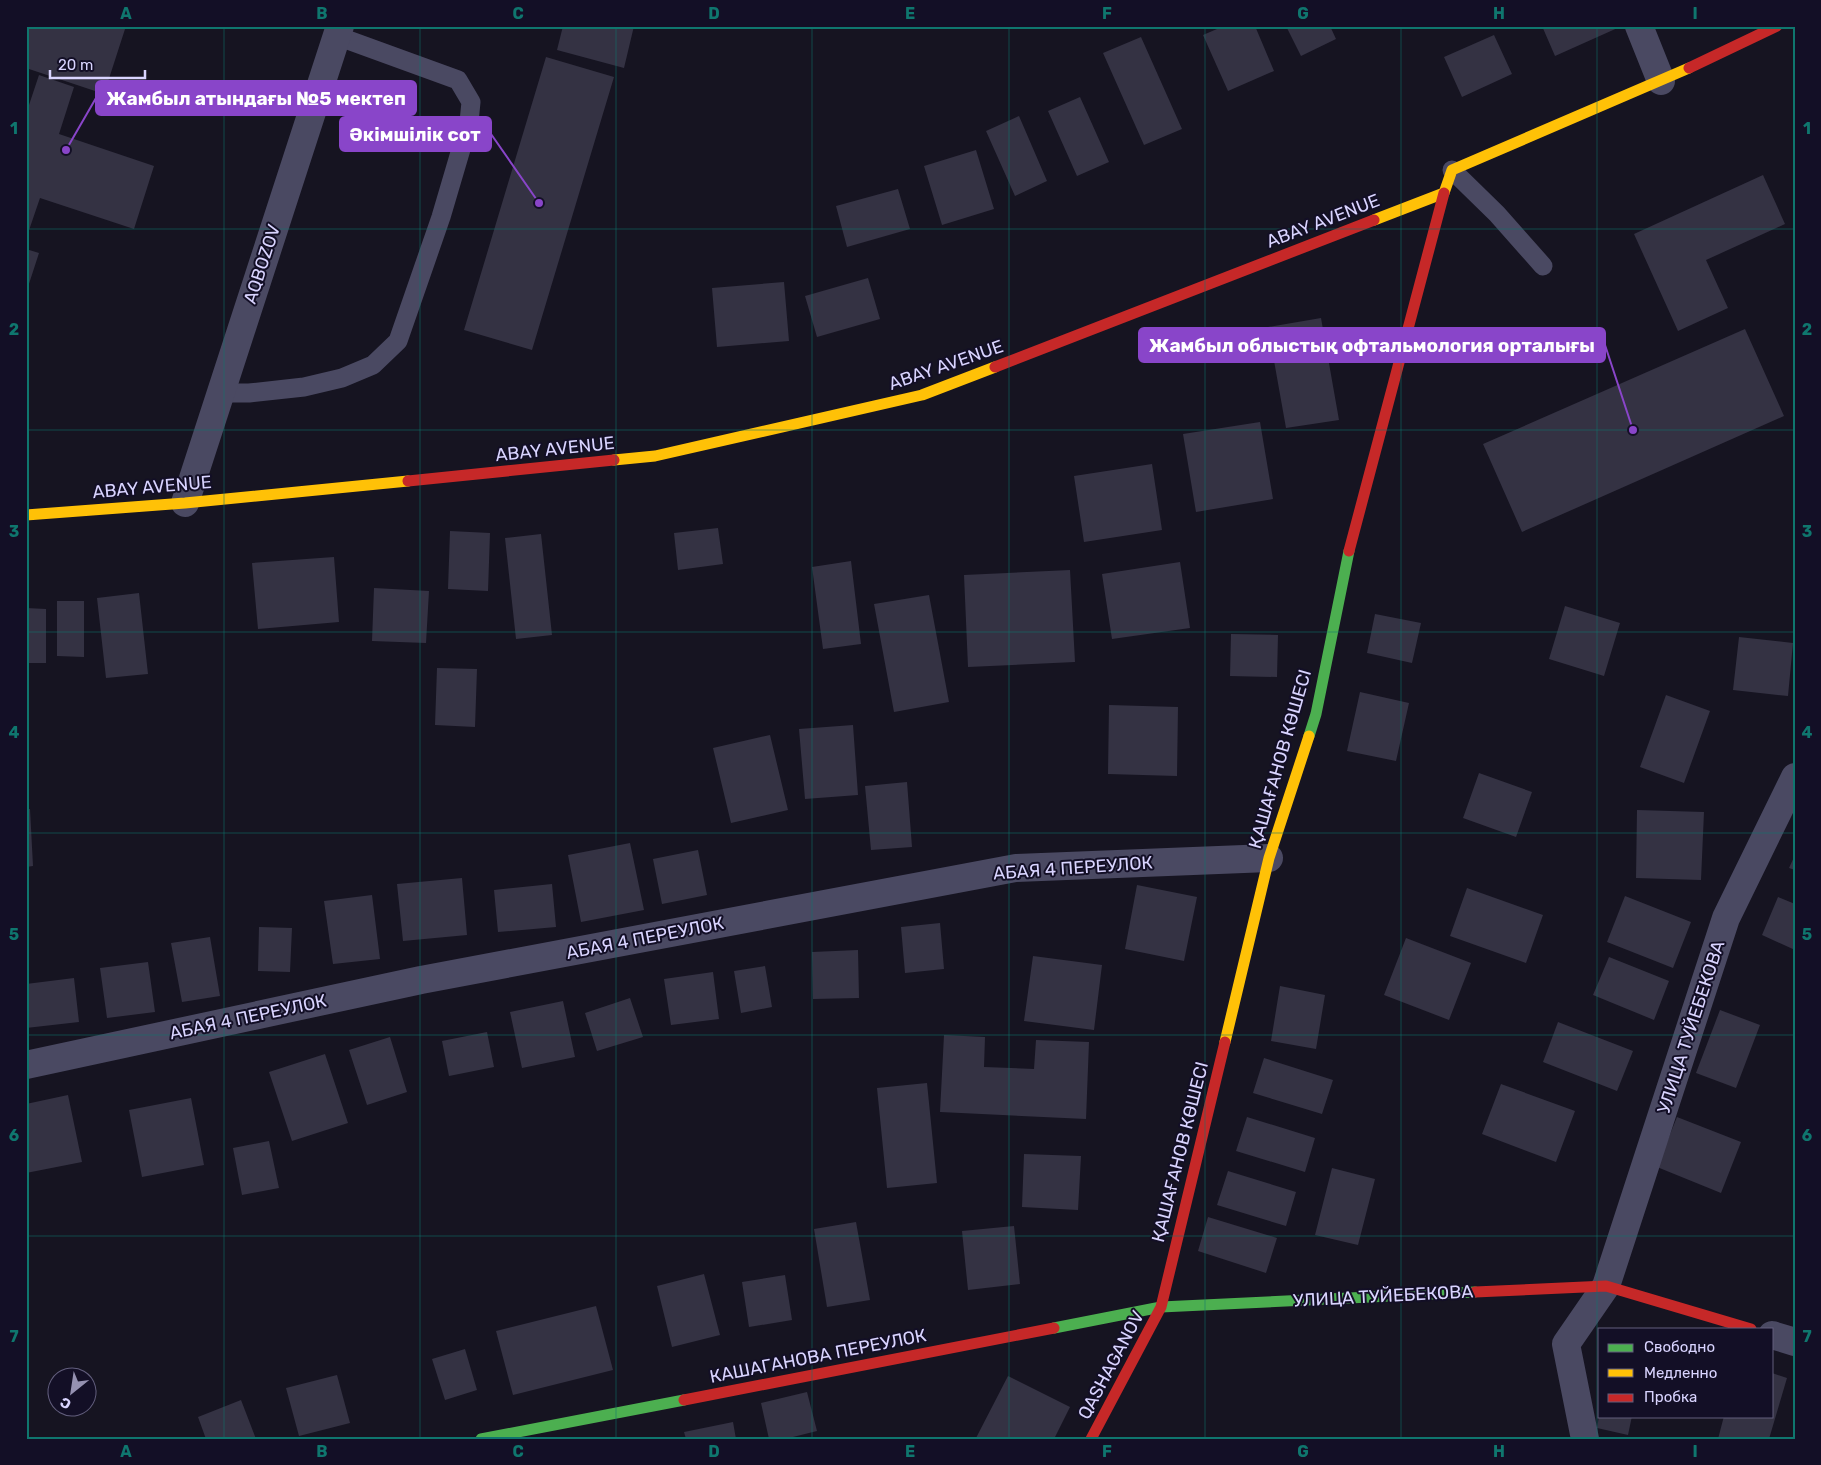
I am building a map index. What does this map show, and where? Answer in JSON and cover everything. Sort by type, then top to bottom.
[{"type":"street","points":[[1639,26],[1661,81]]},
{"type":"street","points":[[1444,193],[1452,170],[1661,81],[1778,26]]},
{"type":"street","name":"AQBOZOV","points":[[185,502],[338,31]]},
{"type":"street","name":"ABAY AVENUE","points":[[26,515],[185,502],[655,456],[922,395],[1444,193]]},
{"type":"street","name":"ҚАШАҒАНОВ КӨШЕСІ","points":[[1161,1307],[1269,858],[1316,714],[1348,555],[1444,193]]},
{"type":"street","name":"УЛИЦА ТУЙЕБЕКОВА","points":[[1606,1286],[1726,918],[1795,777]]},
{"type":"street","name":"АБАЯ 4 ПЕРЕУЛОК","points":[[26,1065],[421,980],[1016,868],[1269,858]]},
{"type":"street","points":[[1585,1439],[1566,1344],[1606,1286]]},
{"type":"street","name":"УЛИЦА ТУЙЕБЕКОВА","points":[[1161,1307],[1606,1286],[1748,1328]]},
{"type":"street","name":"КАШАГАНОВА ПЕРЕУЛОК","points":[[481,1439],[1161,1307]]},
{"type":"street","name":"QASHAGANOV","points":[[1091,1439],[1161,1307]]},
{"type":"street","points":[[1774,1336],[1795,1342]]},
{"type":"lane","points":[[220,393],[249,393],[304,387],[342,378],[373,365],[398,341],[442,217],[469,122],[471,102],[458,80],[338,31]]},
{"type":"lane","points":[[1452,170],[1497,214],[1543,266]]},
{"type":"building","points":[[26,26],[126,26],[104,94],[26,68]]},
{"type":"building","points":[[563,26],[634,26],[624,68],[557,50]]},
{"type":"building","points":[[1224,26],[1255,26],[1274,71],[1228,91],[1203,35]]},
{"type":"building","points":[[1286,26],[1330,26],[1336,39],[1301,56]]},
{"type":"building","points":[[1542,26],[1622,26],[1555,56]]},
{"type":"building","points":[[1494,35],[1512,74],[1462,97],[1444,57]]},
{"type":"building","points":[[1141,37],[1182,129],[1144,145],[1103,53]]},
{"type":"building","points":[[546,57],[614,77],[532,350],[464,330]]},
{"type":"building","points":[[39,75],[74,87],[59,134],[154,166],[134,229],[40,198],[26,239],[26,114]]},
{"type":"building","points":[[1080,97],[1109,162],[1077,176],[1048,111]]},
{"type":"building","points":[[1019,116],[1047,181],[1015,196],[986,131]]},
{"type":"building","points":[[976,150],[994,209],[942,225],[924,166]]},
{"type":"building","points":[[1763,175],[1785,224],[1706,260],[1728,308],[1678,331],[1634,234]]},
{"type":"building","points":[[898,189],[910,229],[847,247],[836,206]]},
{"type":"building","points":[[26,249],[39,253],[27,290],[26,290]]},
{"type":"building","points":[[868,278],[880,319],[817,337],[805,296]]},
{"type":"building","points":[[784,282],[789,341],[717,347],[712,288]]},
{"type":"building","points":[[1321,318],[1339,420],[1286,428],[1268,327]]},
{"type":"building","points":[[1745,329],[1784,416],[1522,532],[1483,444]]},
{"type":"building","points":[[1260,422],[1273,499],[1196,512],[1183,434]]},
{"type":"building","points":[[1152,464],[1162,530],[1084,542],[1074,476]]},
{"type":"building","points":[[718,528],[723,564],[678,570],[674,533]]},
{"type":"building","points":[[450,531],[490,533],[488,591],[448,589]]},
{"type":"building","points":[[541,534],[552,635],[516,639],[505,538]]},
{"type":"building","points":[[334,557],[339,622],[258,629],[252,563]]},
{"type":"building","points":[[851,561],[861,644],[823,649],[812,567]]},
{"type":"building","points":[[1180,562],[1190,628],[1112,639],[1102,574]]},
{"type":"building","points":[[1070,570],[1075,662],[968,667],[964,575]]},
{"type":"building","points":[[374,588],[429,591],[426,643],[372,641]]},
{"type":"building","points":[[139,593],[148,674],[106,678],[97,598]]},
{"type":"building","points":[[929,595],[949,702],[894,712],[874,604]]},
{"type":"building","points":[[57,601],[84,601],[84,657],[57,656]]},
{"type":"building","points":[[1565,606],[1620,623],[1604,676],[1549,659]]},
{"type":"building","points":[[26,608],[46,609],[46,663],[26,663]]},
{"type":"building","points":[[1375,614],[1421,623],[1412,663],[1367,653]]},
{"type":"building","points":[[1231,634],[1278,635],[1277,677],[1230,676]]},
{"type":"building","points":[[1739,637],[1793,643],[1788,696],[1733,690]]},
{"type":"building","points":[[437,668],[477,669],[475,727],[435,725]]},
{"type":"building","points":[[1360,692],[1409,703],[1396,761],[1347,751]]},
{"type":"building","points":[[1666,695],[1710,711],[1684,783],[1640,767]]},
{"type":"building","points":[[1109,705],[1178,707],[1177,776],[1108,774]]},
{"type":"building","points":[[853,725],[858,795],[805,799],[799,729]]},
{"type":"building","points":[[770,735],[788,810],[731,823],[713,748]]},
{"type":"building","points":[[1479,773],[1532,792],[1516,837],[1463,818]]},
{"type":"building","points":[[907,782],[912,847],[871,850],[865,786]]},
{"type":"building","points":[[26,809],[30,809],[33,866],[26,867]]},
{"type":"building","points":[[1637,810],[1704,812],[1701,880],[1636,878]]},
{"type":"building","points":[[630,843],[644,910],[581,922],[568,855]]},
{"type":"building","points":[[698,850],[707,895],[662,904],[653,859]]},
{"type":"building","points":[[1795,855],[1795,870],[1789,868]]},
{"type":"building","points":[[462,878],[467,935],[403,941],[397,884]]},
{"type":"building","points":[[552,884],[556,927],[498,932],[494,890]]},
{"type":"building","points":[[1137,885],[1197,897],[1184,961],[1125,949]]},
{"type":"building","points":[[1467,888],[1543,915],[1526,963],[1450,936]]},
{"type":"building","points":[[372,895],[380,959],[333,964],[324,901]]},
{"type":"building","points":[[1625,896],[1691,922],[1673,968],[1607,942]]},
{"type":"building","points":[[1778,897],[1795,904],[1795,950],[1762,935]]},
{"type":"building","points":[[940,923],[944,969],[905,973],[901,927]]},
{"type":"building","points":[[259,927],[292,928],[290,972],[258,971]]},
{"type":"building","points":[[210,937],[220,996],[182,1002],[171,943]]},
{"type":"building","points":[[1406,938],[1471,963],[1449,1020],[1384,995]]},
{"type":"building","points":[[858,950],[859,998],[813,999],[812,952]]},
{"type":"building","points":[[1033,956],[1102,965],[1094,1030],[1024,1021]]},
{"type":"building","points":[[1609,957],[1669,981],[1654,1020],[1593,995]]},
{"type":"building","points":[[148,962],[155,1012],[107,1018],[100,968]]},
{"type":"building","points":[[765,966],[772,1007],[741,1013],[734,971]]},
{"type":"building","points":[[713,972],[719,1019],[671,1025],[664,979]]},
{"type":"building","points":[[74,978],[79,1022],[26,1028],[26,984]]},
{"type":"building","points":[[1280,986],[1325,995],[1316,1049],[1271,1041]]},
{"type":"building","points":[[630,998],[643,1037],[597,1051],[585,1013]]},
{"type":"building","points":[[563,1001],[575,1057],[522,1068],[510,1012]]},
{"type":"building","points":[[1720,1010],[1760,1025],[1736,1088],[1696,1073]]},
{"type":"building","points":[[1558,1022],[1633,1051],[1617,1091],[1543,1062]]},
{"type":"building","points":[[487,1032],[494,1067],[449,1076],[442,1041]]},
{"type":"building","points":[[944,1035],[985,1037],[984,1067],[1034,1069],[1036,1040],[1089,1042],[1086,1119],[940,1112]]},
{"type":"building","points":[[390,1037],[407,1092],[367,1105],[349,1050]]},
{"type":"building","points":[[325,1054],[348,1123],[292,1141],[269,1072]]},
{"type":"building","points":[[1264,1058],[1333,1080],[1322,1114],[1253,1093]]},
{"type":"building","points":[[927,1083],[937,1183],[887,1188],[877,1088]]},
{"type":"building","points":[[1501,1084],[1575,1111],[1556,1162],[1482,1134]]},
{"type":"building","points":[[68,1095],[82,1162],[26,1173],[26,1104]]},
{"type":"building","points":[[191,1098],[204,1165],[142,1177],[129,1110]]},
{"type":"building","points":[[1247,1117],[1315,1138],[1305,1172],[1236,1151]]},
{"type":"building","points":[[1677,1117],[1741,1142],[1721,1193],[1657,1167]]},
{"type":"building","points":[[269,1141],[279,1188],[242,1195],[233,1148]]},
{"type":"building","points":[[1024,1154],[1081,1156],[1078,1210],[1022,1207]]},
{"type":"building","points":[[1332,1168],[1375,1179],[1358,1245],[1315,1235]]},
{"type":"building","points":[[1228,1171],[1296,1192],[1286,1226],[1217,1205]]},
{"type":"building","points":[[1208,1217],[1277,1238],[1266,1273],[1198,1251]]},
{"type":"building","points":[[856,1222],[870,1300],[827,1307],[814,1229]]},
{"type":"building","points":[[1014,1226],[1020,1284],[968,1290],[962,1231]]},
{"type":"building","points":[[704,1274],[720,1335],[672,1347],[657,1286]]},
{"type":"building","points":[[785,1275],[792,1320],[749,1327],[742,1282]]},
{"type":"building","points":[[596,1306],[613,1370],[513,1395],[496,1331]]},
{"type":"building","points":[[465,1349],[477,1390],[445,1400],[432,1359]]},
{"type":"building","points":[[1774,1374],[1787,1378],[1769,1439],[1718,1439],[1723,1418],[1774,1418]]},
{"type":"building","points":[[337,1375],[350,1423],[299,1436],[286,1388]]},
{"type":"building","points":[[1008,1376],[1070,1407],[1054,1439],[976,1438]]},
{"type":"building","points":[[807,1392],[817,1431],[785,1439],[769,1439],[761,1403]]},
{"type":"building","points":[[241,1400],[256,1439],[206,1439],[198,1417]]},
{"type":"building","points":[[1599,1418],[1632,1418],[1628,1435],[1597,1428]]},
{"type":"building","points":[[733,1422],[736,1439],[686,1439],[684,1432]]},
{"type":"traffic: fast","points":[[1309,736],[1316,714],[1349,551]]},
{"type":"traffic: fast","points":[[1054,1328],[1161,1307],[1475,1292]]},
{"type":"traffic: fast","points":[[481,1439],[684,1400]]},
{"type":"traffic: slow","points":[[1374,220],[1444,193],[1452,170],[1689,68]]},
{"type":"traffic: slow","points":[[614,460],[655,456],[922,395],[995,367]]},
{"type":"traffic: slow","points":[[26,515],[185,503],[408,481]]},
{"type":"traffic: slow","points":[[1225,1042],[1269,858],[1309,736]]},
{"type":"traffic: jam","points":[[1689,68],[1777,26]]},
{"type":"traffic: jam","points":[[1349,551],[1444,193]]},
{"type":"traffic: jam","points":[[995,367],[1374,220]]},
{"type":"traffic: jam","points":[[408,481],[614,460]]},
{"type":"traffic: jam","points":[[1091,1439],[1161,1307],[1225,1042]]},
{"type":"traffic: jam","points":[[1475,1292],[1606,1286],[1748,1328]]},
{"type":"traffic: jam","points":[[684,1400],[1054,1328]]},
{"type":"place","name":"Жамбыл атындағы №5 мектеп","points":[[66,150]]},
{"type":"place","name":"Әкімшілік сот","points":[[539,203]]},
{"type":"place","name":"Жамбыл облыстық офтальмология орталығы","points":[[1633,430]]}]
